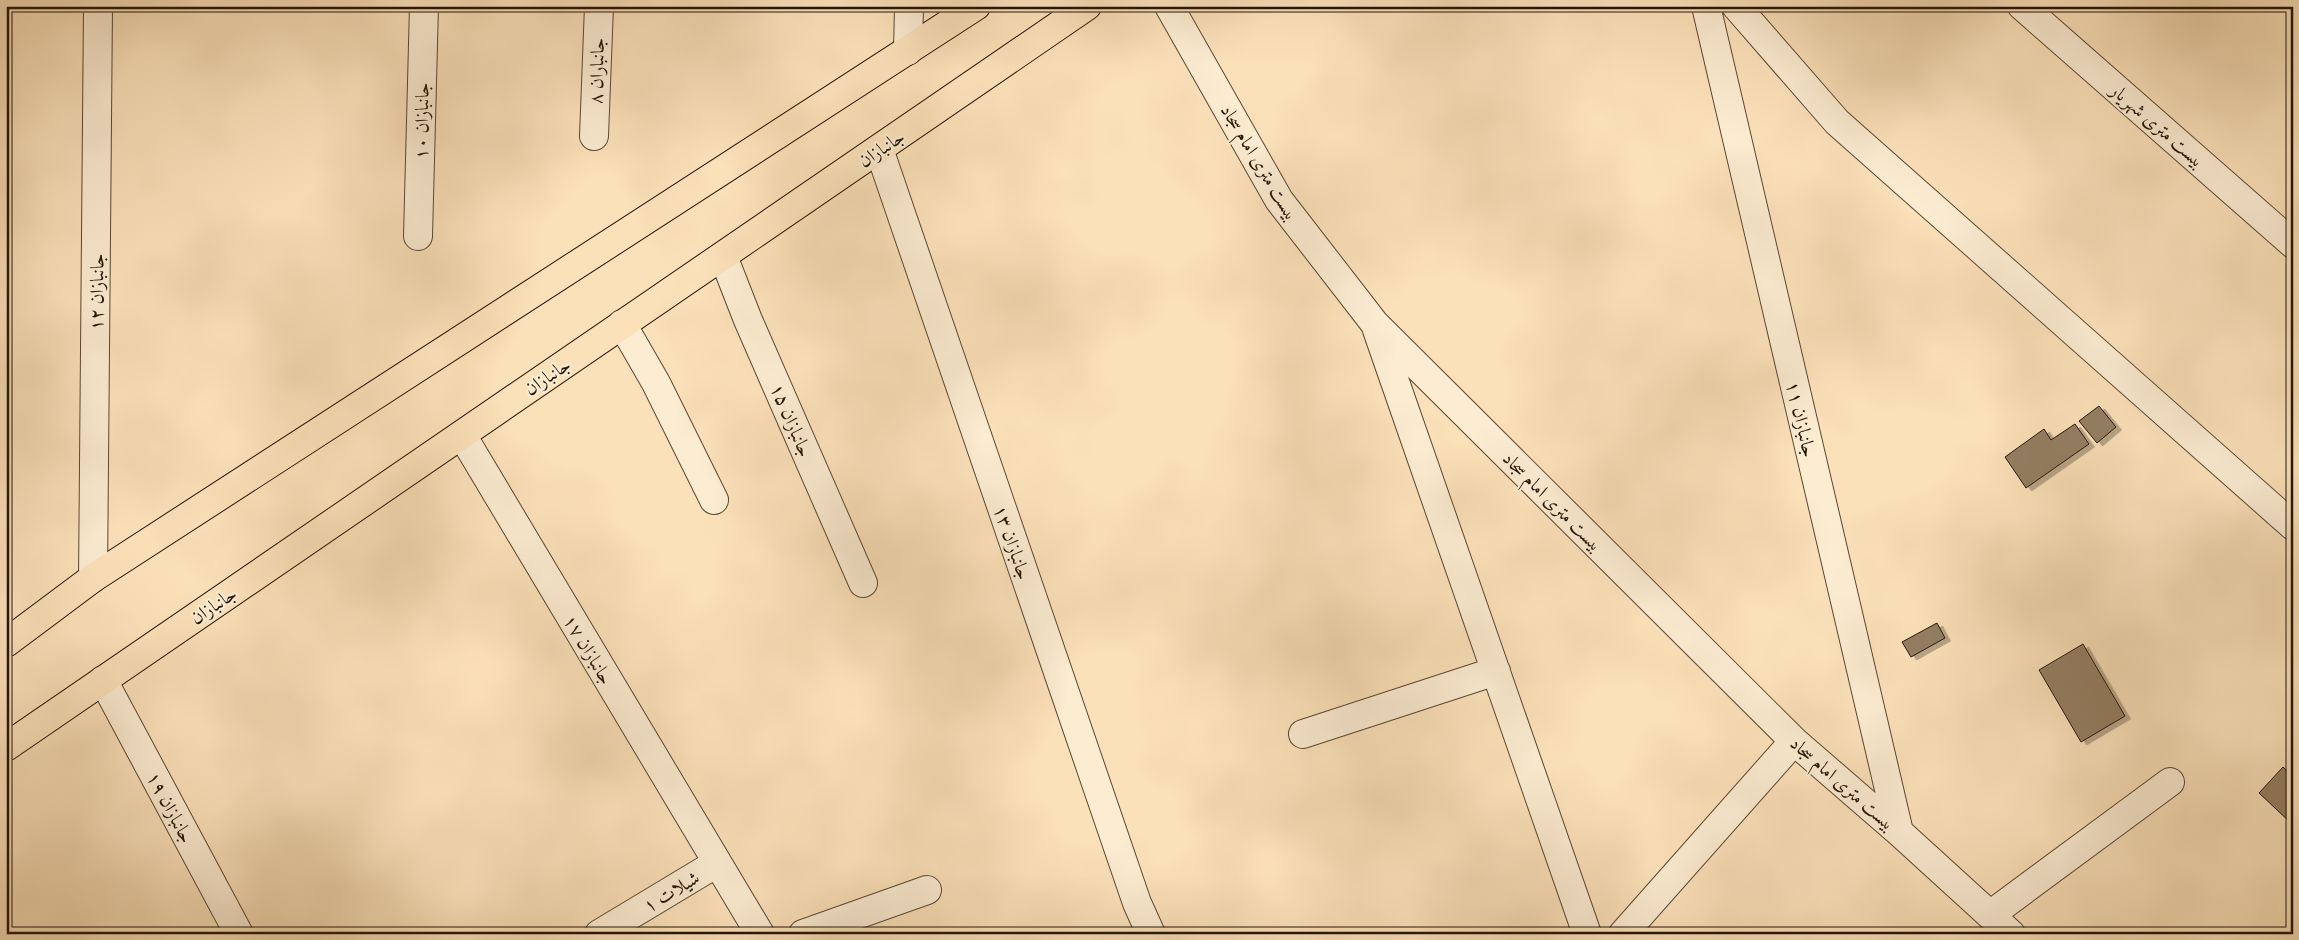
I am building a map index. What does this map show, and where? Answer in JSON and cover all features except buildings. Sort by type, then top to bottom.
[{"type":"main road","points":[[6,643],[93,578],[976,6]]},
{"type":"main road","name":"جانبازان","points":[[6,747],[1087,6]]},
{"type":"street","name":"جانبازان ۱۲","points":[[93,578],[98,6]]},
{"type":"street","name":"جانبازان ۱۰","points":[[418,236],[424,6]]},
{"type":"street","name":"جانباران ۸","points":[[594,136],[598,6]]},
{"type":"street","points":[[908,51],[909,6]]},
{"type":"street","name":"بیست متری امام سجاد","points":[[1169,6],[1279,200],[1375,324],[1794,741],[1899,832],[2010,934]]},
{"type":"street","name":"جانبازان ۱۱","points":[[1706,6],[1899,832]]},
{"type":"street","points":[[1736,6],[1837,122],[2293,526]]},
{"type":"street","name":"بیست متری شهریار","points":[[2022,6],[2293,244]]},
{"type":"street","name":"جانبازان ۱۳","points":[[878,149],[1137,903],[1151,934]]},
{"type":"street","name":"جانبازان ۱۵","points":[[724,256],[748,320],[863,584]]},
{"type":"street","points":[[622,324],[656,383],[714,500]]},
{"type":"street","points":[[1375,324],[1587,934]]},
{"type":"street","name":"جانبازان ۱۷","points":[[462,435],[760,934]]},
{"type":"street","points":[[1303,734],[1496,671]]},
{"type":"street","name":"جانبازان ۱۹","points":[[103,680],[239,934]]},
{"type":"street","points":[[1624,934],[1794,741]]},
{"type":"street","points":[[1990,915],[2170,782]]},
{"type":"street","name":"شیلات ۱","points":[[599,934],[717,863]]},
{"type":"street","points":[[803,934],[927,890]]}]
